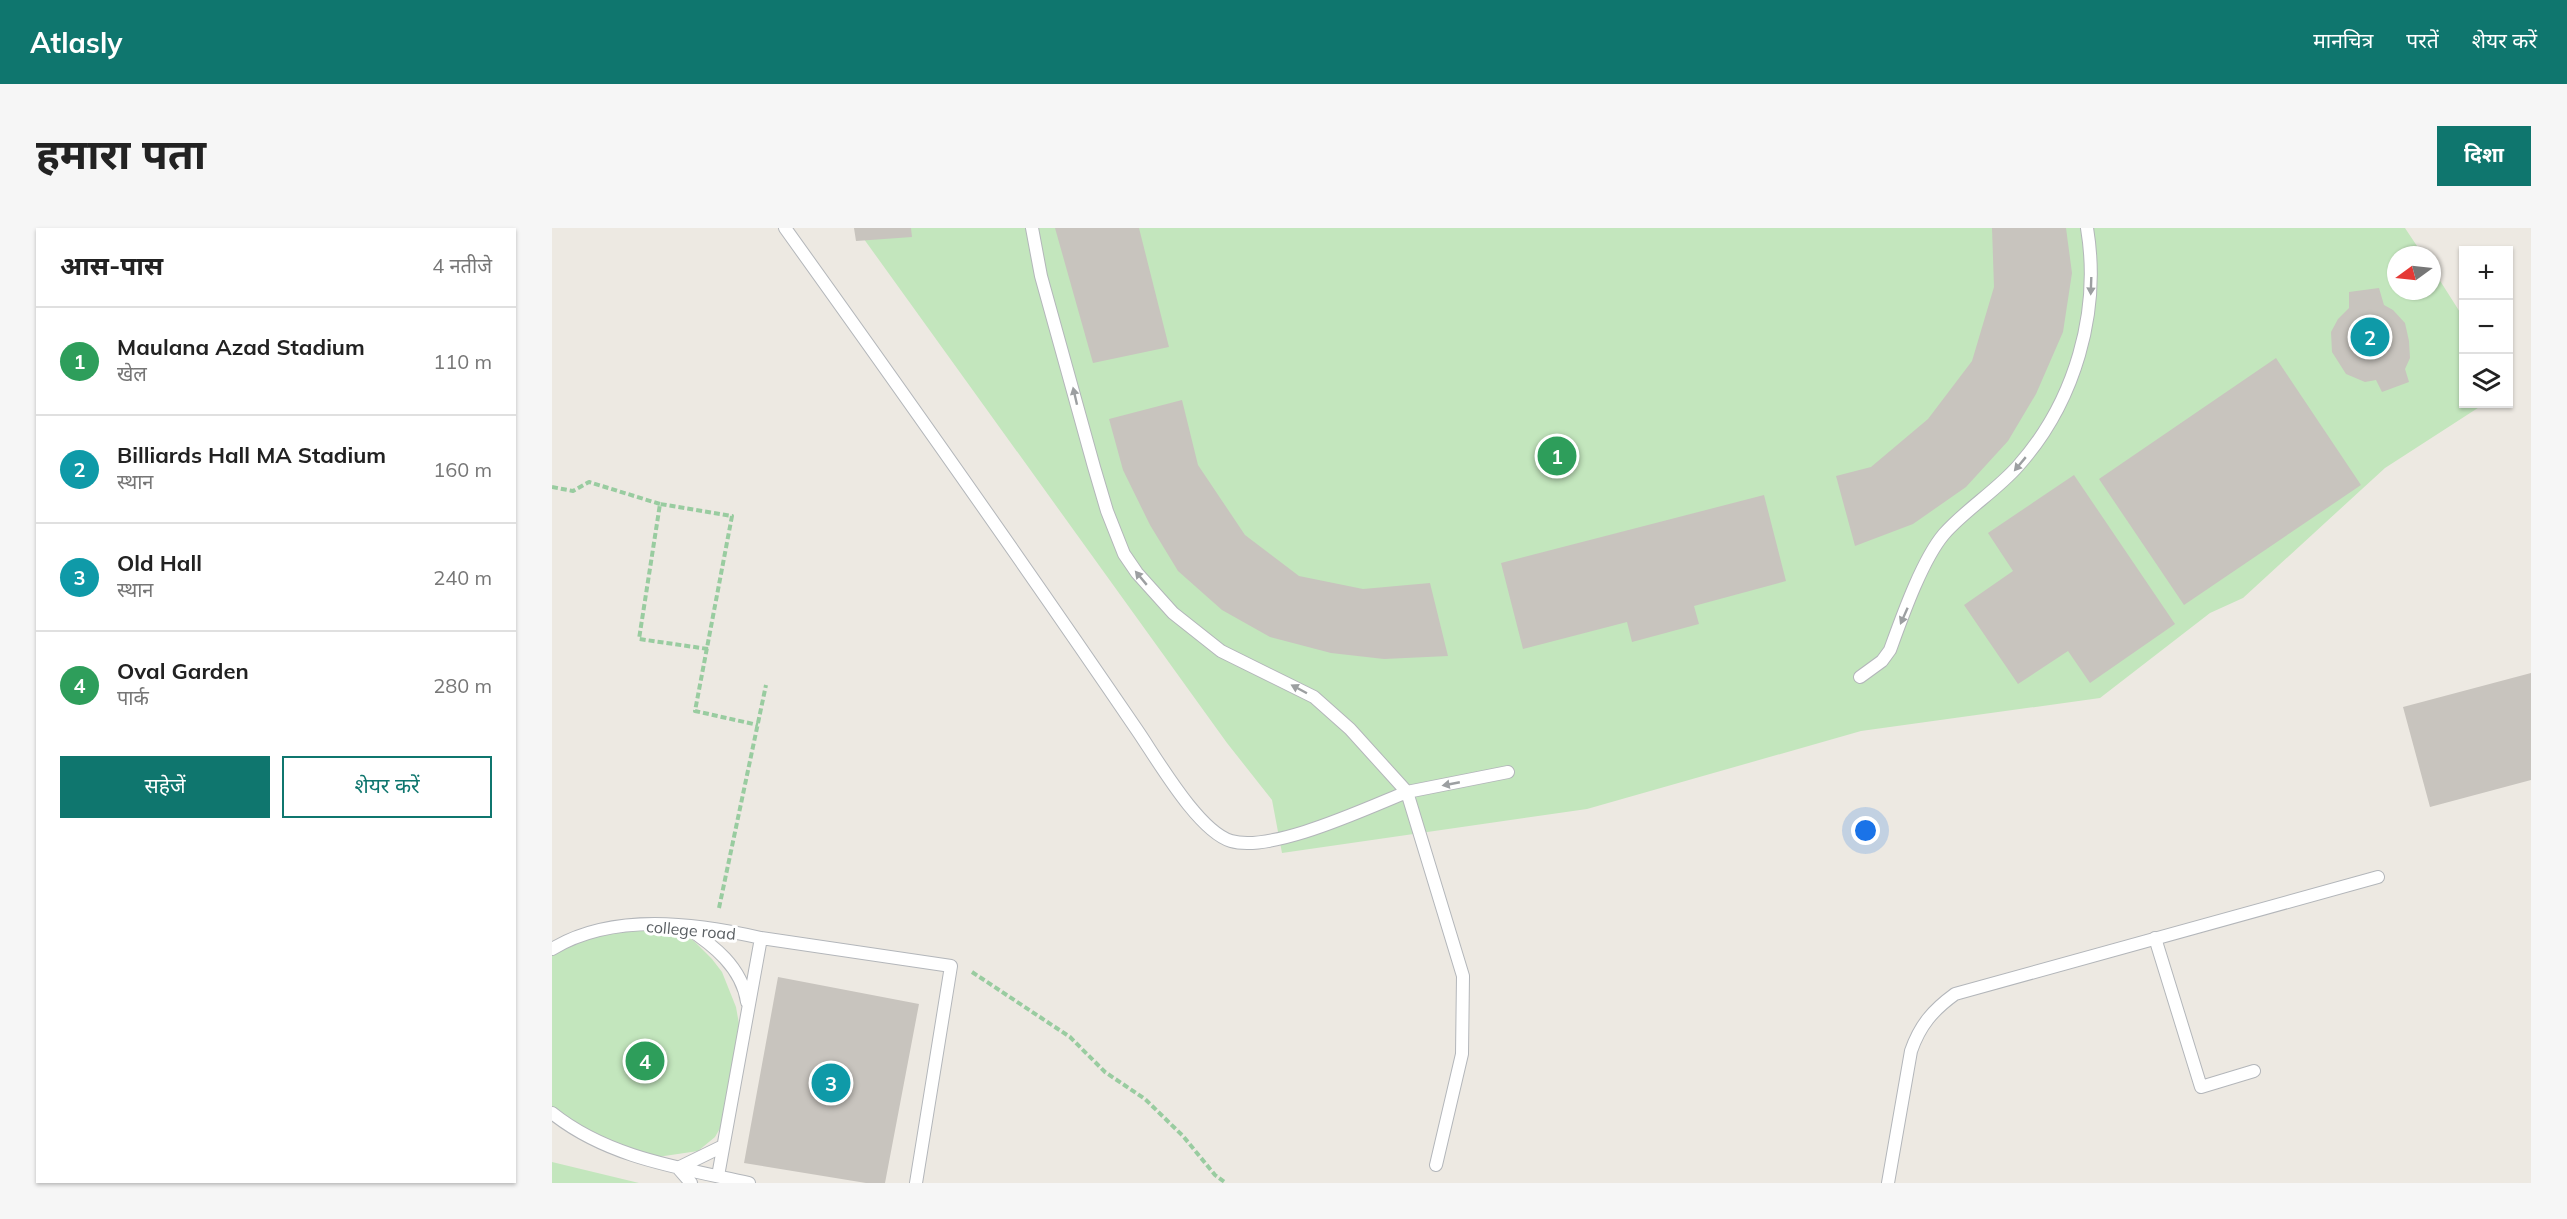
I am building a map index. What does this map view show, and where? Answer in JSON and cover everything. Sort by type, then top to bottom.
[{"type":"lane","points":[[785,228],[972,489],[1159,762],[1199,817],[1214,832],[1230,841],[1250,844],[1309,830],[1407,792],[1508,772]]},
{"type":"lane","points":[[1032,228],[1041,276],[1094,467],[1107,511],[1124,554],[1137,573],[1173,613],[1221,651],[1314,698],[1350,729],[1407,792],[1463,976],[1462,1054],[1436,1165]]},
{"type":"lane","points":[[1860,677],[1882,661],[1890,650],[1925,568],[1945,533],[2019,466],[2050,421],[2076,365],[2089,313],[2091,263],[2087,228]]},
{"type":"lane","points":[[1888,1183],[1911,1051],[1927,1018],[1955,994],[2378,877]]},
{"type":"lane","name":"college road","points":[[552,949],[565,941],[611,927],[661,924],[715,929],[951,966]]},
{"type":"lane","points":[[685,927],[711,944],[730,964],[745,990],[748,1010]]},
{"type":"lane","points":[[718,1176],[761,938]]},
{"type":"lane","points":[[2155,938],[2201,1087],[2254,1071]]},
{"type":"lane","points":[[916,1183],[951,966]]},
{"type":"lane","points":[[552,1113],[606,1145],[650,1161],[741,1182]]},
{"type":"lane","points":[[678,1168],[723,1146]]},
{"type":"lane","points":[[678,1168],[691,1183]]},
{"type":"path","points":[[552,487],[573,491],[589,482],[660,504],[732,516],[695,711],[758,725]]},
{"type":"path","points":[[660,504],[639,639],[708,649]]},
{"type":"path","points":[[715,929],[766,685]]},
{"type":"path","points":[[951,966],[975,973],[1070,1037],[1105,1072],[1144,1099],[1184,1136],[1215,1174],[1226,1183]]},
{"type":"green space","points":[[856,228],[2405,228],[2417,246],[2387,246],[2387,300],[2441,300],[2441,282],[2459,311],[2459,408],[2478,408],[2385,468],[2243,598],[2210,613],[2100,698],[1861,731],[1587,809],[1282,853],[1272,800],[1227,743]]},
{"type":"green space","points":[[667,925],[694,941],[722,972],[736,1007],[742,1041],[730,1111],[715,1137],[698,1151],[644,1159],[580,1131],[552,1107],[552,950],[587,935]]},
{"type":"green space","points":[[552,1162],[639,1183],[552,1183]]},
{"type":"building","points":[[854,228],[911,228],[912,237],[856,241]]},
{"type":"building","points":[[1055,228],[1139,228],[1169,347],[1093,363]]},
{"type":"building","points":[[1992,228],[2066,228],[2072,273],[2063,332],[2036,394],[2008,441],[1966,487],[1913,524],[1855,546],[1836,476],[1871,467],[1928,419],[1972,361],[1994,287]]},
{"type":"building","points":[[2379,288],[2384,305],[2393,310],[2405,323],[2410,358],[2405,369],[2409,382],[2382,392],[2376,380],[2365,382],[2346,374],[2332,352],[2331,332],[2338,319],[2349,308],[2349,292]]},
{"type":"building","points":[[2276,358],[2361,485],[2184,605],[2099,479]]},
{"type":"building","points":[[1182,400],[1198,465],[1245,535],[1299,576],[1363,589],[1430,583],[1448,656],[1384,659],[1331,653],[1270,637],[1222,610],[1178,571],[1150,525],[1123,470],[1109,419]]},
{"type":"building","points":[[2074,475],[2175,624],[2090,683],[2068,651],[2018,684],[1964,605],[2013,571],[1988,533]]},
{"type":"building","points":[[1764,495],[1786,581],[1694,606],[1699,624],[1632,642],[1627,622],[1523,649],[1501,563]]},
{"type":"building","points":[[2531,673],[2531,780],[2430,807],[2403,707]]},
{"type":"building","points":[[778,977],[919,1004],[885,1183],[866,1183],[744,1163]]},
{"type":"place","name":"Billiards Hall MA Stadium","points":[[2370,337]]},
{"type":"place","name":"Maulana Azad Stadium","points":[[1557,456]]},
{"type":"place","name":"Oval Garden","points":[[645,1061]]},
{"type":"place","name":"Old Hall","points":[[831,1083]]}]
